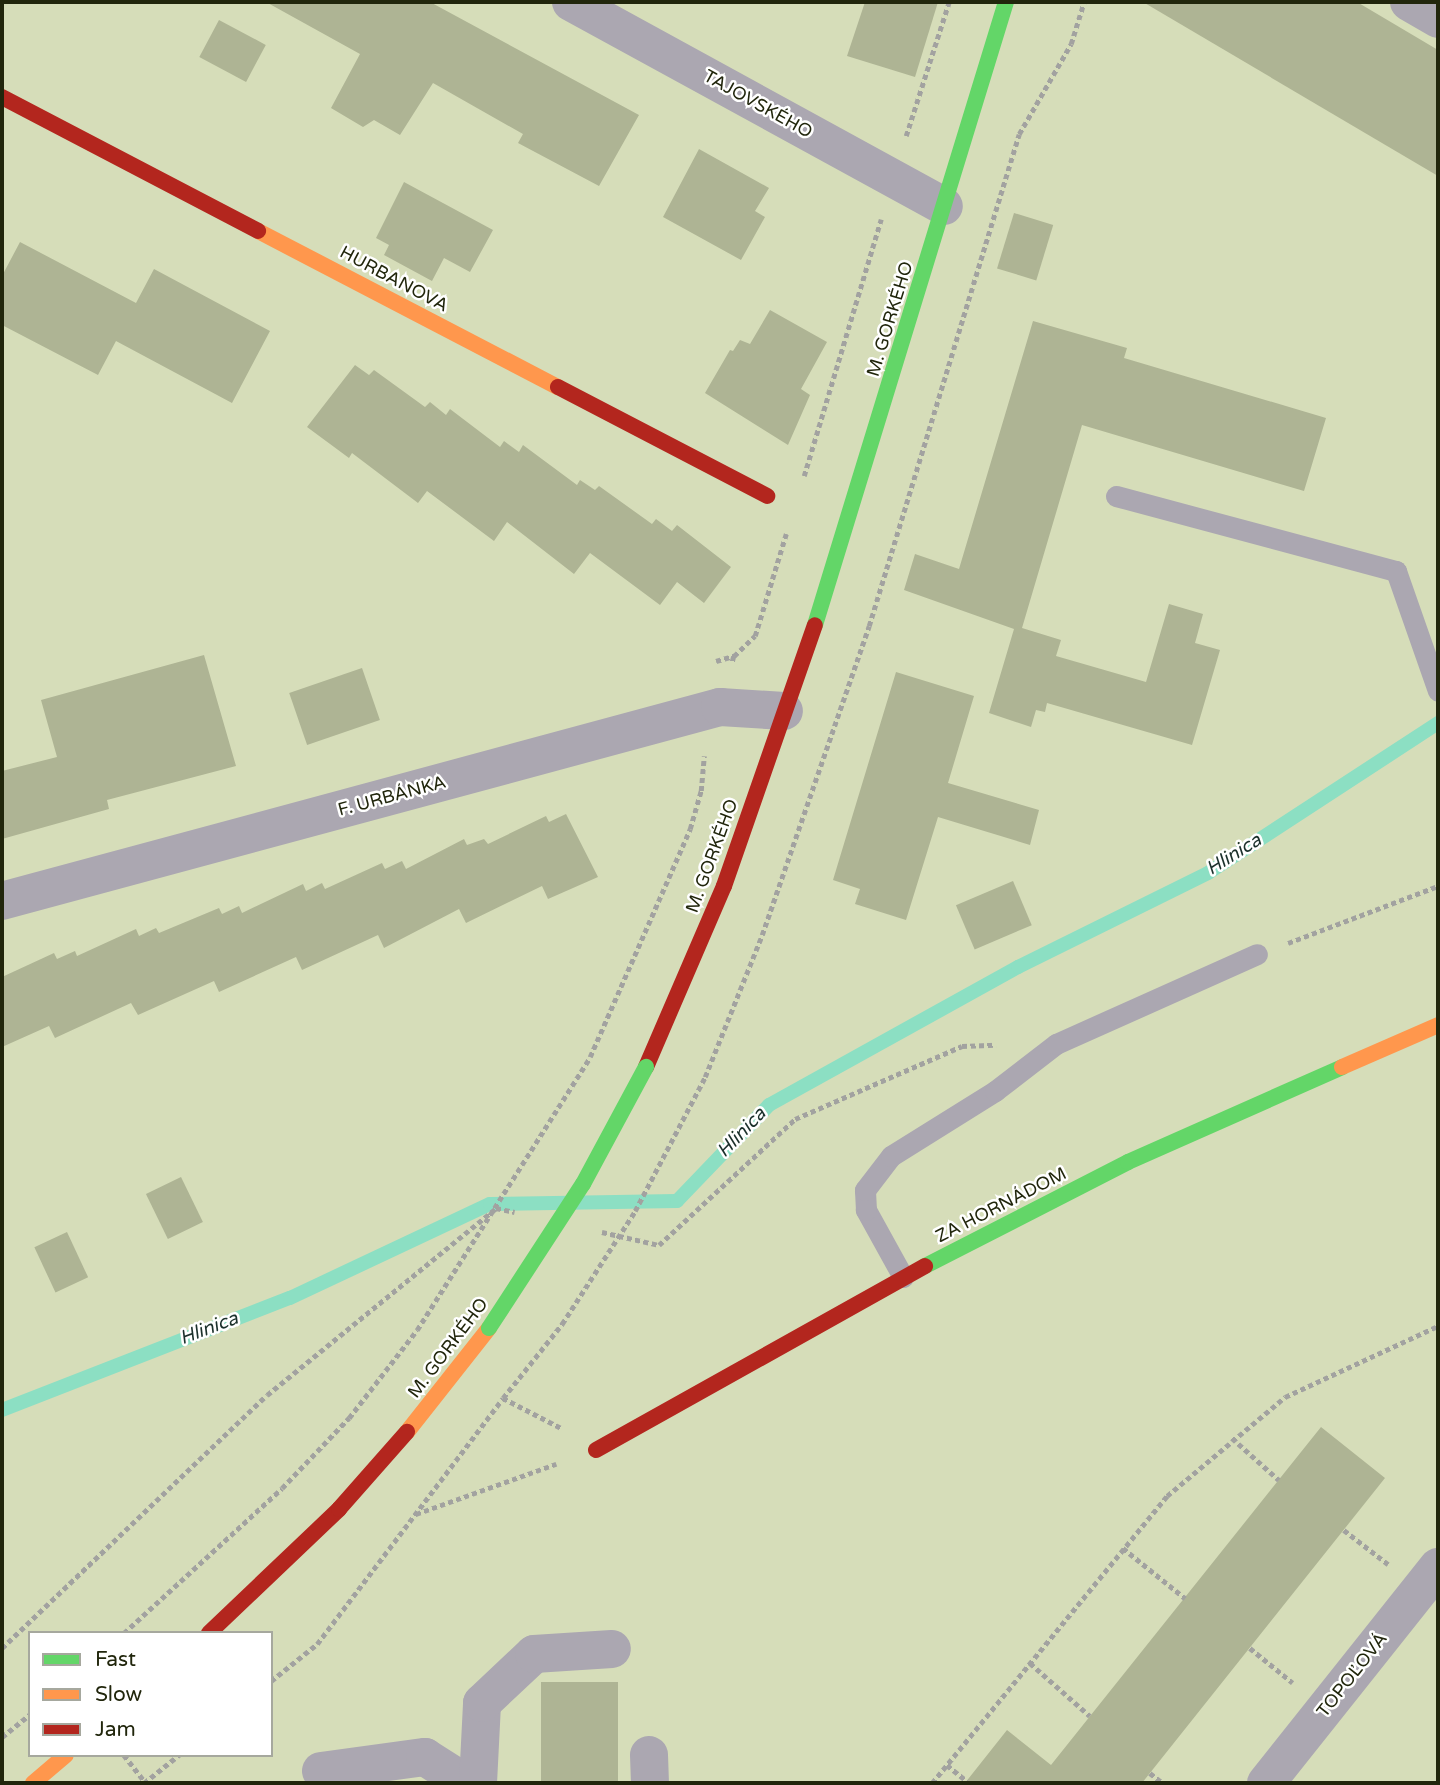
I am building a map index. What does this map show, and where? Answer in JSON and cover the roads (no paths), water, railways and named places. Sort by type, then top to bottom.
[{"type":"main road","name":"M. GORKÉHO","points":[[211,1631],[339,1509],[418,1420],[489,1328],[583,1184],[646,1067],[724,886],[845,538],[1006,2]]},
{"type":"main road","name":"HURBANOVA","points":[[2,97],[767,496]]},
{"type":"main road","name":"ZA HORNÁDOM","points":[[596,1450],[903,1277],[1128,1162],[1438,1025]]},
{"type":"main road","points":[[33,1783],[64,1757]]},
{"type":"street","name":"TAJOVSKÉHO","points":[[571,2],[944,206]]},
{"type":"street","points":[[1409,2],[1438,19]]},
{"type":"street","name":"F. URBÁNKA","points":[[2,901],[720,708],[784,711]]},
{"type":"street","name":"TOPOĽOVÁ","points":[[1266,1783],[1429,1578]]},
{"type":"street","points":[[478,1783],[482,1703],[534,1654],[612,1649]]},
{"type":"street","points":[[321,1771],[425,1757],[467,1783]]},
{"type":"lane","points":[[1116,496],[1396,571],[1438,691]]},
{"type":"lane","points":[[903,1277],[866,1210],[865,1190],[891,1156],[995,1091],[1056,1044],[1258,954]]},
{"type":"waterway","name":"Hlinica","points":[[2,1410],[290,1298],[490,1204],[677,1201],[769,1105],[1018,967],[1208,873],[1438,723]]}]
